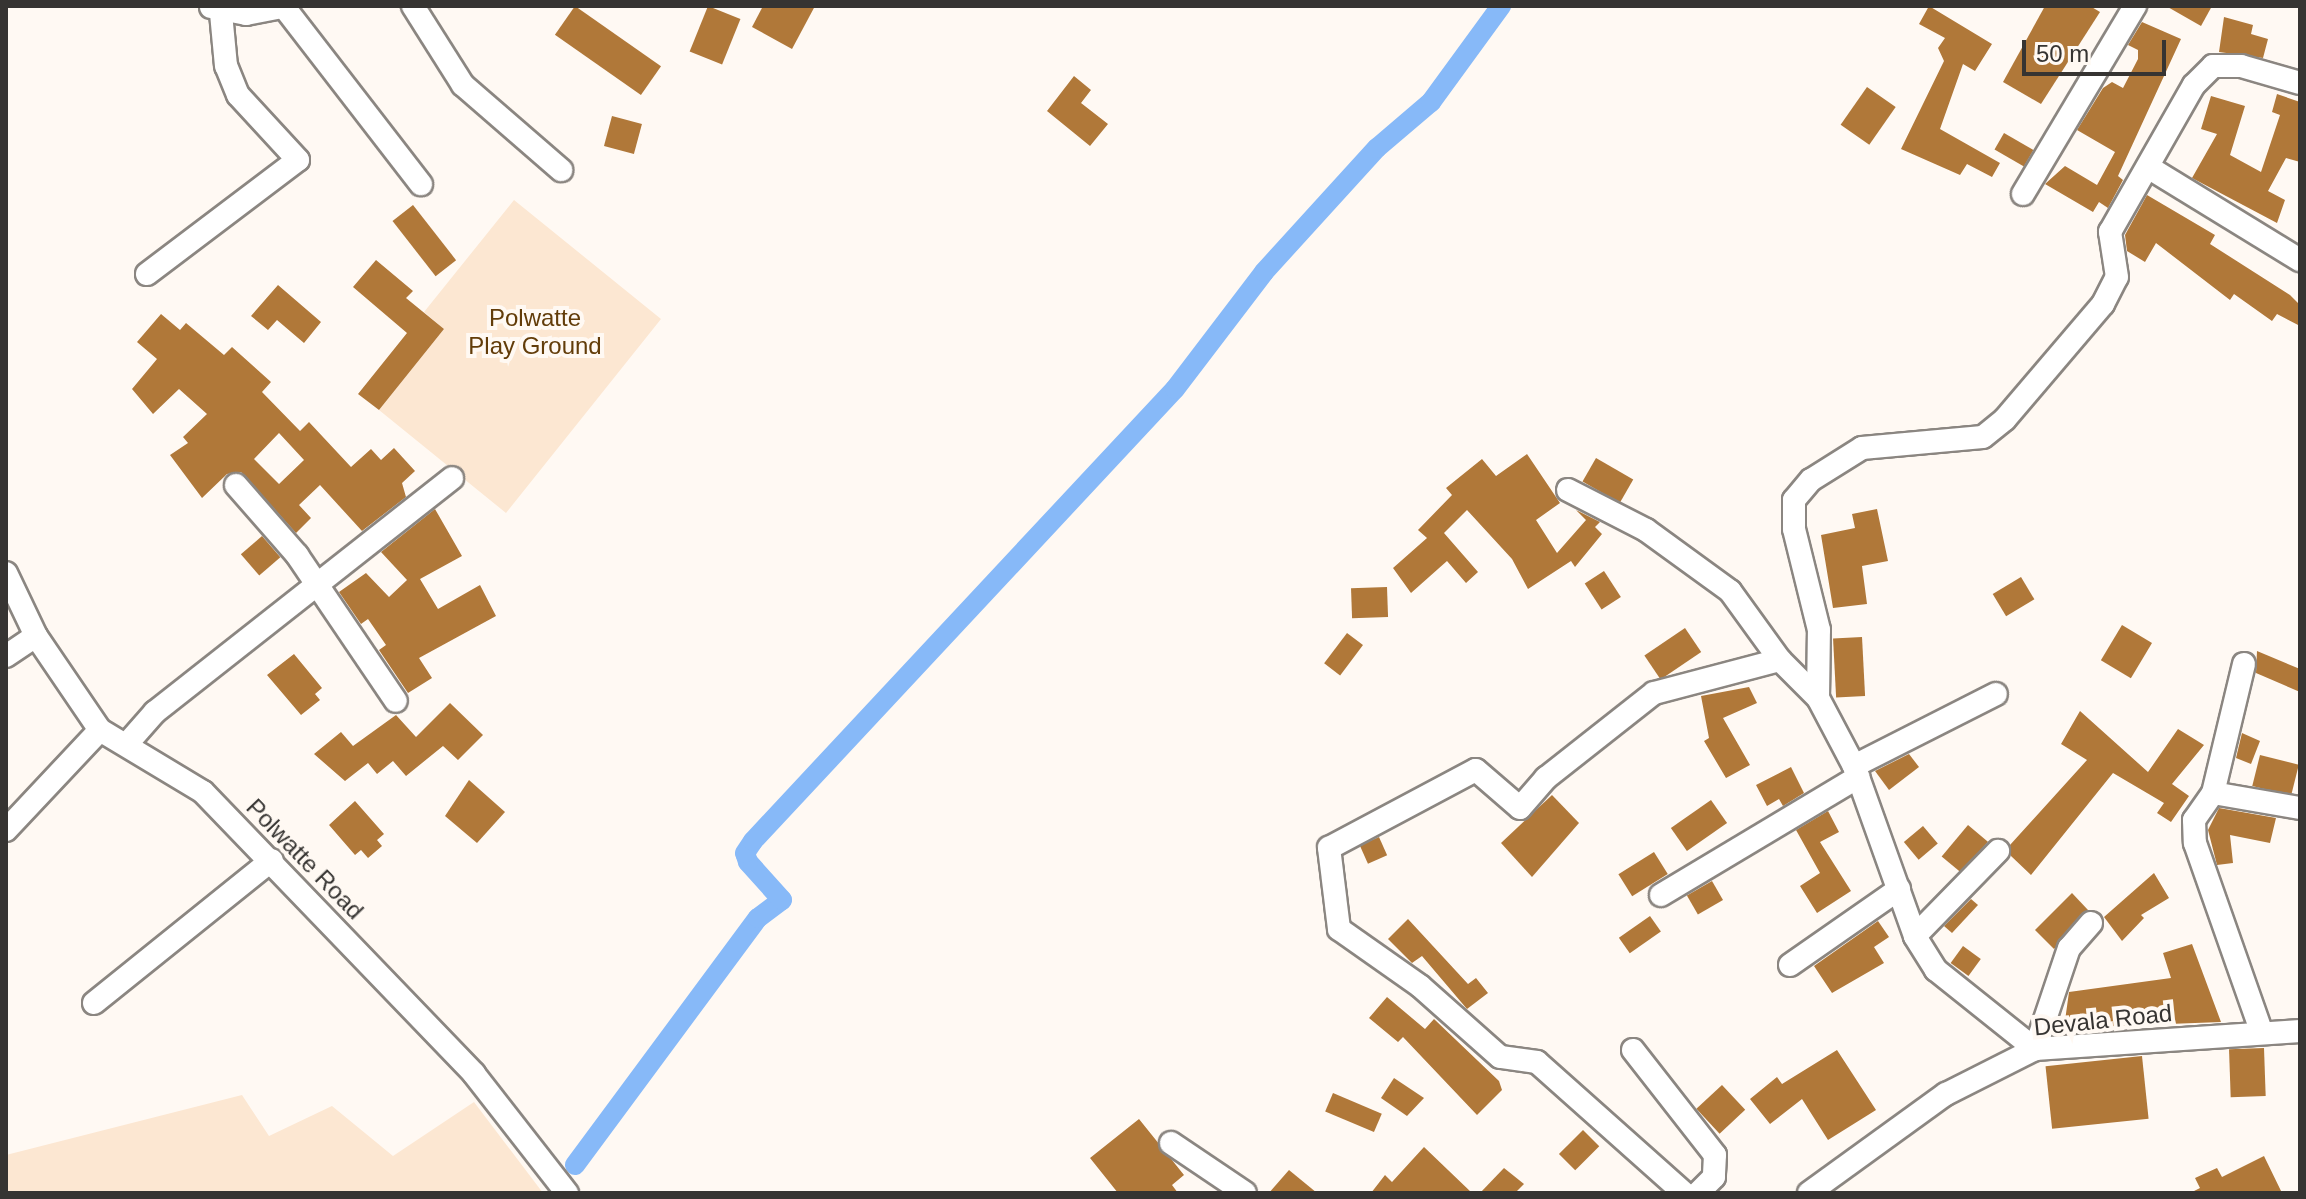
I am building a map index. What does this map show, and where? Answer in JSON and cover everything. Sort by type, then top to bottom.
[{"type":"street","points":[[147,274],[298,160],[238,95],[226,66],[215,9],[286,6],[421,184]]},
{"type":"street","points":[[413,6],[463,85],[561,170]]},
{"type":"street","points":[[2023,194],[2135,6]]},
{"type":"street","points":[[1818,698],[1819,630],[1792,515],[1799,491],[1862,448],[1983,437],[2005,419],[2103,304],[2117,277],[2110,232],[2194,85],[2213,66],[2241,66],[2300,83]]},
{"type":"street","points":[[2148,167],[2300,260]]},
{"type":"street","points":[[126,745],[155,712],[316,590],[452,478]]},
{"type":"street","points":[[236,485],[297,555],[316,590],[396,701]]},
{"type":"street","points":[[1568,490],[1646,530],[1730,591],[1780,660],[1818,698],[1856,771],[1915,936],[1936,970],[2035,1049],[2069,948],[2091,923]]},
{"type":"street","name":"Polwatte Road","points":[[6,573],[36,636],[100,730],[203,792],[272,860],[474,1074],[567,1193]]},
{"type":"street","points":[[6,656],[36,636]]},
{"type":"street","points":[[1684,1193],[1537,1062],[1500,1057],[1420,986],[1339,929],[1329,848],[1476,770],[1520,808],[1546,778],[1654,693],[1780,660]]},
{"type":"street","points":[[2244,664],[2213,793],[2194,820],[2195,843],[2262,1033]]},
{"type":"street","points":[[1661,895],[1856,771],[1996,694]]},
{"type":"street","points":[[6,830],[100,730]]},
{"type":"street","points":[[2213,793],[2300,808]]},
{"type":"street","points":[[1915,936],[1998,851]]},
{"type":"street","points":[[94,1003],[272,860]]},
{"type":"street","points":[[1790,965],[1899,889]]},
{"type":"street","name":"Devala Road","points":[[1809,1193],[1946,1094],[2035,1049],[2300,1031]]},
{"type":"street","points":[[1633,1050],[1715,1155],[1714,1177],[1698,1193]]},
{"type":"street","points":[[1171,1143],[1245,1193]]},
{"type":"green space","name":"Polwatte Play Ground","points":[[514,200],[661,319],[506,513],[379,410],[444,329],[424,312]]},
{"type":"green space","points":[[242,1095],[269,1136],[332,1106],[393,1156],[474,1102],[543,1193],[6,1193],[6,1155]]},
{"type":"building","points":[[575,6],[661,66],[641,95],[555,35]]},
{"type":"building","points":[[708,6],[740,19],[722,65],[690,51]]},
{"type":"building","points":[[763,6],[815,6],[792,49],[752,27]]},
{"type":"building","points":[[1929,6],[1992,44],[1975,71],[1963,64],[1940,129],[2000,163],[1992,177],[1967,164],[1960,175],[1901,149],[1944,61],[1938,48],[1945,38],[1919,24]]},
{"type":"building","points":[[2045,6],[2090,6],[2100,12],[2041,104],[2003,82]]},
{"type":"building","points":[[2166,6],[2212,6],[2201,26]]},
{"type":"building","points":[[2224,17],[2253,25],[2251,34],[2268,39],[2263,58],[2219,52]]},
{"type":"building","points":[[2142,22],[2181,39],[2118,176],[2123,180],[2108,208],[2099,202],[2093,212],[2045,184],[2065,166],[2097,185],[2115,152],[2077,130],[2103,88],[2112,82],[2123,88],[2138,59],[2138,50],[2128,45]]},
{"type":"building","points":[[1074,76],[1091,90],[1081,103],[1108,124],[1090,146],[1047,111]]},
{"type":"building","points":[[1867,87],[1896,107],[1869,145],[1841,125]]},
{"type":"building","points":[[2277,94],[2300,102],[2300,162],[2286,158],[2268,191],[2285,200],[2277,223],[2192,178],[2217,134],[2201,129],[2211,96],[2245,106],[2230,155],[2261,172],[2280,115],[2272,112]]},
{"type":"building","points":[[612,116],[642,124],[634,154],[604,146]]},
{"type":"building","points":[[2004,133],[2033,150],[2024,166],[1994,149]]},
{"type":"building","points":[[2147,195],[2215,235],[2210,244],[2290,295],[2300,305],[2300,326],[2277,314],[2272,321],[2234,294],[2230,300],[2156,243],[2145,262],[2127,251],[2125,235]]},
{"type":"building","points":[[413,205],[456,260],[436,276],[393,221]]},
{"type":"building","points":[[376,260],[413,291],[406,298],[444,329],[379,410],[358,394],[407,333],[353,287]]},
{"type":"building","points":[[278,285],[321,322],[304,343],[277,320],[268,330],[251,316]]},
{"type":"building","points":[[161,314],[180,330],[186,323],[224,355],[232,347],[271,382],[262,392],[300,431],[309,422],[351,467],[371,449],[381,460],[394,448],[415,471],[402,483],[406,497],[362,531],[320,485],[299,505],[311,518],[296,533],[241,472],[227,474],[202,498],[170,455],[188,443],[183,437],[207,414],[179,389],[153,414],[132,389],[157,359],[137,342]],"holes":[[[279,433],[304,460],[279,484],[254,459]]]},
{"type":"building","points":[[1527,454],[1560,503],[1536,520],[1557,553],[1586,520],[1576,510],[1600,522],[1595,527],[1602,534],[1575,567],[1571,561],[1528,589],[1512,559],[1467,510],[1444,533],[1478,572],[1466,583],[1447,561],[1411,593],[1393,568],[1427,538],[1418,530],[1452,495],[1446,488],[1482,459],[1496,476]]},
{"type":"building","points":[[1596,458],[1633,480],[1620,503],[1582,481]]},
{"type":"building","points":[[435,509],[462,556],[420,579],[438,609],[480,585],[496,616],[419,658],[432,678],[408,693],[379,650],[386,645],[368,619],[361,624],[339,592],[366,573],[389,597],[407,580],[381,552]]},
{"type":"building","points":[[1877,509],[1888,561],[1862,566],[1867,604],[1833,608],[1821,535],[1855,528],[1852,514]]},
{"type":"building","points":[[262,536],[280,557],[259,576],[241,554]]},
{"type":"building","points":[[1604,571],[1621,597],[1602,610],[1585,584]]},
{"type":"building","points":[[2021,577],[2034,599],[2006,616],[1993,594]]},
{"type":"building","points":[[1387,587],[1388,617],[1352,618],[1351,588]]},
{"type":"building","points":[[2122,625],[2152,643],[2131,678],[2101,660]]},
{"type":"building","points":[[1685,628],[1701,652],[1661,679],[1644,655]]},
{"type":"building","points":[[1347,633],[1363,645],[1340,675],[1324,663]]},
{"type":"building","points":[[1862,637],[1865,696],[1836,697],[1833,639]]},
{"type":"building","points":[[2257,651],[2300,669],[2300,692],[2256,673]]},
{"type":"building","points":[[294,654],[322,688],[315,694],[320,700],[301,715],[267,675]]},
{"type":"building","points":[[1749,687],[1757,703],[1723,718],[1750,765],[1726,778],[1704,741],[1709,738],[1701,696]]},
{"type":"building","points":[[450,703],[483,735],[458,760],[443,746],[406,776],[393,761],[377,774],[368,763],[345,781],[314,754],[341,732],[353,746],[396,715],[416,737]]},
{"type":"building","points":[[2080,711],[2148,772],[2178,729],[2204,745],[2172,784],[2189,796],[2171,822],[2157,813],[2164,803],[2113,773],[2031,875],[2011,856],[2010,845],[2087,760],[2061,744]]},
{"type":"building","points":[[2242,733],[2260,741],[2251,764],[2236,758]]},
{"type":"building","points":[[1909,754],[1919,767],[1889,790],[1875,771]]},
{"type":"building","points":[[2260,755],[2299,765],[2291,796],[2252,786]]},
{"type":"building","points":[[1791,767],[1804,793],[1783,806],[1779,799],[1767,806],[1756,785]]},
{"type":"building","points":[[469,780],[505,812],[477,843],[445,816]]},
{"type":"building","points":[[1552,795],[1579,823],[1532,877],[1501,843]]},
{"type":"building","points":[[1711,800],[1727,823],[1687,851],[1671,828]]},
{"type":"building","points":[[355,801],[384,834],[377,840],[382,846],[368,858],[361,850],[355,855],[329,825]]},
{"type":"building","points":[[2219,808],[2276,818],[2270,843],[2230,835],[2233,863],[2217,865],[2208,830]]},
{"type":"building","points":[[1828,811],[1839,832],[1820,842],[1851,891],[1817,913],[1800,886],[1820,873],[1796,830]]},
{"type":"building","points":[[1968,825],[1988,842],[1962,873],[1942,856]]},
{"type":"building","points":[[1923,826],[1938,844],[1919,860],[1904,842]]},
{"type":"building","points":[[1379,837],[1387,855],[1368,864],[1360,846]]},
{"type":"building","points":[[1654,852],[1668,874],[1632,896],[1618,874]]},
{"type":"building","points":[[2154,873],[2169,898],[2141,915],[2144,918],[2122,941],[2104,917]]},
{"type":"building","points":[[1712,881],[1723,900],[1698,915],[1687,896]]},
{"type":"building","points":[[2072,893],[2088,910],[2054,949],[2035,930]]},
{"type":"building","points":[[1971,899],[1978,905],[1952,933],[1944,926]]},
{"type":"building","points":[[1650,916],[1661,932],[1630,953],[1619,938]]},
{"type":"building","points":[[1408,919],[1468,984],[1476,978],[1488,993],[1467,1009],[1422,956],[1412,963],[1388,939]]},
{"type":"building","points":[[1878,921],[1889,937],[1874,947],[1884,963],[1832,993],[1814,966]]},
{"type":"building","points":[[2192,944],[2221,1022],[2064,1028],[2069,992],[2171,978],[2163,953]]},
{"type":"building","points":[[1963,946],[1981,959],[1968,976],[1951,963]]},
{"type":"building","points":[[1387,997],[1425,1029],[1434,1019],[1499,1081],[1502,1090],[1477,1115],[1403,1037],[1398,1042],[1369,1018]]},
{"type":"building","points":[[2264,1048],[2266,1096],[2231,1097],[2229,1049]]},
{"type":"building","points":[[1837,1050],[1876,1110],[1828,1140],[1802,1099],[1770,1124],[1750,1099],[1777,1077],[1782,1084]]},
{"type":"building","points":[[2142,1056],[2149,1119],[2052,1129],[2046,1066]]},
{"type":"building","points":[[1394,1078],[1424,1098],[1407,1116],[1381,1098]]},
{"type":"building","points":[[1722,1085],[1745,1110],[1720,1134],[1696,1109]]},
{"type":"building","points":[[1333,1093],[1382,1114],[1374,1132],[1325,1111]]},
{"type":"building","points":[[1139,1119],[1184,1175],[1172,1185],[1178,1193],[1118,1193],[1090,1158]]},
{"type":"building","points":[[1583,1130],[1599,1146],[1575,1170],[1559,1154]]},
{"type":"building","points":[[1424,1147],[1472,1193],[1371,1193],[1385,1175],[1392,1182]]},
{"type":"building","points":[[2264,1156],[2282,1193],[2190,1193],[2200,1188],[2195,1178],[2217,1168],[2222,1177]]},
{"type":"building","points":[[1504,1168],[1524,1184],[1515,1193],[1480,1193]]},
{"type":"building","points":[[1289,1170],[1317,1193],[1269,1193]]},
{"type":"waterway","points":[[575,1165],[758,918],[782,900],[748,862],[745,853],[753,841],[1175,389],[1264,272],[1377,148],[1431,102],[1501,6]]}]
